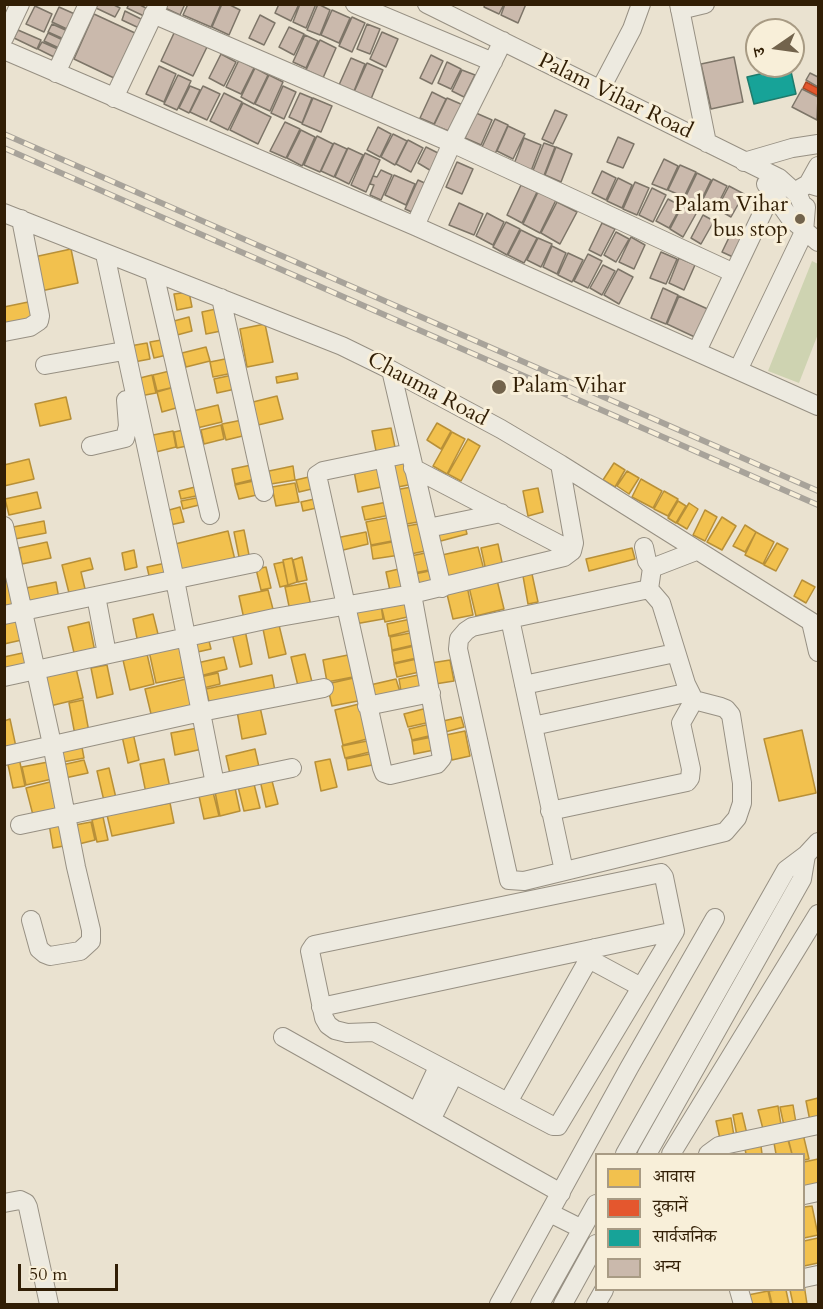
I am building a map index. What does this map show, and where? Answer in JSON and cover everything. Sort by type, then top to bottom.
[{"type":"street","points":[[4,38],[20,4]]},
{"type":"street","points":[[56,73],[88,4]]},
{"type":"street","points":[[355,4],[493,62]]},
{"type":"street","name":"Palam Vihar Road","points":[[427,4],[451,10],[503,41],[751,165]]},
{"type":"street","points":[[600,90],[632,29],[641,4]]},
{"type":"street","points":[[705,4],[680,7],[707,143]]},
{"type":"street","points":[[114,99],[156,9],[734,273]]},
{"type":"street","points":[[415,226],[452,143],[503,41]]},
{"type":"street","points":[[4,50],[415,226],[738,370],[817,401]]},
{"type":"street","points":[[811,200],[775,186],[751,165],[792,148],[819,144]]},
{"type":"street","points":[[738,370],[812,237],[811,200],[819,166]]},
{"type":"street","points":[[697,351],[775,186]]},
{"type":"street","points":[[775,186],[790,218],[812,237]]},
{"type":"street","points":[[4,332],[30,327],[39,321],[40,316],[13,216]]},
{"type":"street","name":"Chauma Road","points":[[13,216],[342,346],[392,370],[560,464],[686,542],[696,552],[815,624]]},
{"type":"street","points":[[91,446],[119,441],[125,438],[128,432],[128,411],[105,254]]},
{"type":"street","points":[[154,273],[210,514]]},
{"type":"street","points":[[222,298],[264,492]]},
{"type":"street","points":[[114,333],[175,580],[215,784]]},
{"type":"street","points":[[45,365],[121,359]]},
{"type":"street","points":[[392,370],[411,461],[442,588]]},
{"type":"street","points":[[384,459],[442,758],[437,764],[390,775],[384,773],[367,706],[317,475],[323,471],[384,459],[411,461],[572,551]]},
{"type":"street","points":[[4,677],[274,618],[442,588],[552,561],[572,551],[574,543],[560,464]]},
{"type":"street","points":[[428,528],[501,513]]},
{"type":"street","points":[[4,526],[91,930],[91,941],[80,951],[50,956],[39,950],[31,920]]},
{"type":"street","points":[[550,811],[687,782],[690,778],[691,769],[681,723],[692,696],[675,653],[661,603],[649,589],[652,568],[647,561],[644,547]]},
{"type":"street","points":[[652,568],[696,552]]},
{"type":"street","points":[[4,615],[254,563]]},
{"type":"street","points":[[532,726],[692,696],[726,709],[731,715],[742,783],[742,803],[738,818],[725,832],[516,882],[508,880],[458,649],[459,639],[472,627],[649,589]]},
{"type":"street","points":[[96,596],[107,654]]},
{"type":"street","points":[[510,619],[564,871]]},
{"type":"street","points":[[815,624],[819,652]]},
{"type":"street","points":[[524,685],[675,653]]},
{"type":"street","points":[[4,756],[201,712],[324,688]]},
{"type":"street","points":[[367,706],[431,693]]},
{"type":"street","points":[[20,825],[292,768]]},
{"type":"street","points":[[626,1153],[786,870],[812,848]]},
{"type":"street","points":[[648,1153],[802,879],[812,848]]},
{"type":"street","points":[[659,872],[664,877],[675,931],[641,987],[558,1126],[553,1126],[374,1032],[347,1033],[335,1030],[328,1025],[321,1007],[310,951],[314,945],[659,872]]},
{"type":"street","points":[[673,1153],[819,914]]},
{"type":"street","points":[[499,1305],[629,1068],[715,918]]},
{"type":"street","points":[[321,1007],[592,953],[675,931]]},
{"type":"street","points":[[592,953],[641,987]]},
{"type":"street","points":[[508,1102],[592,953]]},
{"type":"street","points":[[283,1037],[561,1193]]},
{"type":"street","points":[[424,1116],[446,1071]]},
{"type":"street","points":[[709,1153],[718,1146],[819,1125]]},
{"type":"street","points":[[4,1203],[21,1200],[28,1207],[49,1305]]},
{"type":"street","points":[[540,1305],[595,1207]]},
{"type":"street","points":[[550,1213],[582,1229]]},
{"type":"street","points":[[562,1305],[595,1247]]},
{"type":"street","points":[[596,1305],[603,1291]]},
{"type":"green space","points":[[812,261],[818,264],[818,334],[799,383],[768,371]]},
{"type":"building: आवास","points":[[71,249],[78,283],[41,291],[34,257]]},
{"type":"building: आवास","points":[[189,292],[192,307],[177,310],[174,294]]},
{"type":"building: आवास","points":[[33,301],[37,317],[4,324],[4,307]]},
{"type":"building: आवास","points":[[216,309],[221,331],[206,334],[202,312]]},
{"type":"building: आवास","points":[[189,317],[192,331],[177,335],[174,321]]},
{"type":"building: आवास","points":[[265,324],[273,362],[247,367],[240,329]]},
{"type":"building: आवास","points":[[167,339],[171,354],[154,358],[150,342]]},
{"type":"building: आवास","points":[[147,343],[150,359],[134,362],[130,346]]},
{"type":"building: आवास","points":[[206,347],[210,361],[186,367],[182,353]]},
{"type":"building: आवास","points":[[235,357],[238,372],[213,377],[210,362]]},
{"type":"building: आवास","points":[[174,370],[179,386],[157,391],[153,375]]},
{"type":"building: आवास","points":[[297,373],[298,379],[277,383],[276,377]]},
{"type":"building: आवास","points":[[237,374],[240,388],[217,393],[214,379]]},
{"type":"building: आवास","points":[[152,375],[156,393],[140,396],[136,379]]},
{"type":"building: आवास","points":[[178,386],[183,406],[162,412],[157,392]]},
{"type":"building: आवास","points":[[277,396],[283,419],[258,425],[253,402]]},
{"type":"building: आवास","points":[[66,397],[71,419],[40,426],[35,404]]},
{"type":"building: आवास","points":[[218,405],[222,422],[197,428],[193,411]]},
{"type":"building: आवास","points":[[247,419],[251,434],[226,440],[222,424]]},
{"type":"building: आवास","points":[[437,423],[451,431],[441,449],[427,440]]},
{"type":"building: आवास","points":[[221,425],[224,439],[204,444],[201,430]]},
{"type":"building: आवास","points":[[391,428],[396,452],[377,456],[372,431]]},
{"type":"building: आवास","points":[[188,429],[192,445],[177,448],[174,432]]},
{"type":"building: आवास","points":[[173,431],[176,447],[152,453],[148,436]]},
{"type":"building: आवास","points":[[452,432],[465,439],[447,474],[433,466]]},
{"type":"building: आवास","points":[[468,439],[480,446],[461,481],[448,474]]},
{"type":"building: आवास","points":[[29,459],[34,479],[4,486],[4,465]]},
{"type":"building: आवास","points":[[408,459],[413,484],[393,488],[388,463]]},
{"type":"building: आवास","points":[[614,463],[625,470],[615,487],[603,480]]},
{"type":"building: आवास","points":[[256,464],[259,478],[235,484],[232,469]]},
{"type":"building: आवास","points":[[382,465],[386,486],[358,492],[354,471]]},
{"type":"building: आवास","points":[[293,466],[295,480],[271,484],[269,471]]},
{"type":"building: आवास","points":[[627,471],[639,478],[629,494],[617,486]]},
{"type":"building: आवास","points":[[317,475],[320,487],[299,492],[296,480]]},
{"type":"building: आवास","points":[[641,479],[662,491],[653,508],[632,497]]},
{"type":"building: आवास","points":[[258,480],[261,494],[239,499],[235,485]]},
{"type":"building: आवास","points":[[295,483],[299,502],[276,506],[272,487]]},
{"type":"building: आवास","points":[[199,486],[201,495],[181,499],[179,491]]},
{"type":"building: आवास","points":[[417,486],[423,521],[401,525],[395,490]]},
{"type":"building: आवास","points":[[538,488],[543,512],[528,516],[523,491]]},
{"type":"building: आवास","points":[[664,491],[678,499],[668,516],[654,509]]},
{"type":"building: आवास","points":[[37,492],[41,508],[9,515],[5,499]]},
{"type":"building: आवास","points":[[201,497],[203,504],[183,509],[181,501]]},
{"type":"building: आवास","points":[[319,498],[321,507],[303,511],[301,502]]},
{"type":"building: आवास","points":[[678,501],[686,506],[676,523],[668,518]]},
{"type":"building: आवास","points":[[387,502],[390,515],[365,520],[362,507]]},
{"type":"building: आवास","points":[[689,503],[698,509],[687,529],[677,523]]},
{"type":"building: आवास","points":[[180,507],[184,522],[165,526],[162,512]]},
{"type":"building: आवास","points":[[705,510],[717,517],[705,541],[693,535]]},
{"type":"building: आवास","points":[[392,517],[397,540],[371,545],[366,522]]},
{"type":"building: आवास","points":[[722,517],[736,526],[722,550],[707,542]]},
{"type":"building: आवास","points":[[44,521],[46,533],[15,539],[13,527]]},
{"type":"building: आवास","points":[[464,522],[467,534],[437,542],[434,529]]},
{"type":"building: आवास","points":[[424,523],[430,550],[406,555],[401,527]]},
{"type":"building: आवास","points":[[745,525],[756,532],[745,552],[733,546]]},
{"type":"building: आवास","points":[[244,530],[250,560],[240,562],[234,532]]},
{"type":"building: आवास","points":[[228,531],[235,560],[178,574],[171,545]]},
{"type":"building: आवास","points":[[366,532],[368,544],[339,551],[336,538]]},
{"type":"building: आवास","points":[[756,532],[774,542],[763,564],[745,555]]},
{"type":"building: आवास","points":[[397,541],[400,555],[373,559],[371,546]]},
{"type":"building: आवास","points":[[47,542],[51,558],[22,564],[19,548]]},
{"type":"building: आवास","points":[[777,543],[788,549],[776,571],[764,565]]},
{"type":"building: आवास","points":[[498,544],[503,567],[486,571],[481,548]]},
{"type":"building: आवास","points":[[478,547],[484,570],[448,578],[442,555]]},
{"type":"building: आवास","points":[[632,548],[635,559],[589,571],[586,559]]},
{"type":"building: आवास","points":[[134,550],[137,567],[125,570],[122,553]]},
{"type":"building: आवास","points":[[430,552],[434,569],[409,574],[406,557]]},
{"type":"building: आवास","points":[[302,557],[307,580],[298,582],[293,560]]},
{"type":"building: आवास","points":[[90,558],[93,569],[81,572],[86,593],[70,597],[62,565]]},
{"type":"building: आवास","points":[[292,558],[297,582],[288,585],[283,560]]},
{"type":"building: आवास","points":[[283,562],[288,585],[280,587],[274,564]]},
{"type":"building: आवास","points":[[166,563],[169,576],[150,580],[147,567]]},
{"type":"building: आवास","points":[[266,567],[271,588],[261,590],[256,569]]},
{"type":"building: आवास","points":[[403,568],[407,588],[390,591],[386,572]]},
{"type":"building: आवास","points":[[434,570],[436,581],[412,586],[410,575]]},
{"type":"building: आवास","points":[[532,574],[538,602],[528,604],[523,576]]},
{"type":"building: आवास","points":[[10,578],[17,607],[4,610],[4,579]]},
{"type":"building: आवास","points":[[497,580],[504,609],[476,616],[469,587]]},
{"type":"building: आवास","points":[[802,580],[815,587],[806,603],[794,596]]},
{"type":"building: आवास","points":[[56,582],[59,599],[29,605],[26,588]]},
{"type":"building: आवास","points":[[306,583],[311,606],[290,611],[285,587]]},
{"type":"building: आवास","points":[[467,586],[473,615],[453,619],[446,590]]},
{"type":"building: आवास","points":[[268,590],[274,613],[244,619],[239,596]]},
{"type":"building: आवास","points":[[408,600],[412,616],[385,622],[381,605]]},
{"type":"building: आवास","points":[[381,605],[383,619],[355,624],[352,611]]},
{"type":"building: आवास","points":[[153,614],[159,638],[138,643],[133,619]]},
{"type":"building: आवास","points":[[21,618],[26,639],[4,644],[4,621]]},
{"type":"building: आवास","points":[[411,619],[413,630],[389,636],[387,624]]},
{"type":"building: आवास","points":[[89,622],[95,652],[75,657],[68,627]]},
{"type":"building: आवास","points":[[279,625],[286,654],[269,658],[263,629]]},
{"type":"building: आवास","points":[[245,630],[252,664],[240,667],[232,633]]},
{"type":"building: आवास","points":[[415,632],[418,644],[392,650],[390,637]]},
{"type":"building: आवास","points":[[208,637],[211,649],[193,653],[191,641]]},
{"type":"building: आवास","points":[[184,644],[190,676],[156,683],[149,651]]},
{"type":"building: आवास","points":[[419,645],[421,657],[394,663],[392,651]]},
{"type":"building: आवास","points":[[27,652],[31,667],[4,673],[4,657]]},
{"type":"building: आवास","points":[[147,654],[154,684],[130,690],[123,660]]},
{"type":"building: आवास","points":[[305,654],[312,682],[298,686],[291,657]]},
{"type":"building: आवास","points":[[353,654],[358,676],[327,682],[323,660]]},
{"type":"building: आवास","points":[[224,657],[227,669],[200,676],[197,663]]},
{"type":"building: आवास","points":[[421,658],[424,671],[397,677],[394,664]]},
{"type":"building: आवास","points":[[450,660],[454,681],[435,684],[431,663]]},
{"type":"building: आवास","points":[[75,664],[83,698],[50,706],[42,672]]},
{"type":"building: आवास","points":[[107,665],[113,694],[97,698],[91,668]]},
{"type":"building: आवास","points":[[218,673],[220,684],[203,688],[200,677]]},
{"type":"building: आवास","points":[[423,674],[426,687],[401,691],[399,679]]},
{"type":"building: आवास","points":[[272,675],[275,691],[210,706],[206,689]]},
{"type":"building: आवास","points":[[358,677],[363,700],[332,706],[327,684]]},
{"type":"building: आवास","points":[[190,678],[197,708],[152,718],[145,689]]},
{"type":"building: आवास","points":[[396,679],[400,692],[373,699],[370,685]]},
{"type":"building: आवास","points":[[83,700],[89,732],[75,735],[69,703]]},
{"type":"building: आवास","points":[[363,703],[371,738],[343,745],[335,710]]},
{"type":"building: आवास","points":[[260,707],[266,734],[242,739],[237,711]]},
{"type":"building: आवास","points":[[431,707],[435,721],[408,727],[404,714]]},
{"type":"building: आवास","points":[[461,717],[464,727],[445,732],[443,721]]},
{"type":"building: आवास","points":[[10,719],[16,747],[4,749],[4,721]]},
{"type":"building: आवास","points":[[434,723],[437,734],[412,740],[409,729]]},
{"type":"building: आवास","points":[[203,727],[207,748],[175,755],[171,733]]},
{"type":"building: आवास","points":[[802,730],[816,793],[779,801],[764,739]]},
{"type":"building: आवास","points":[[465,731],[470,756],[452,760],[446,735]]},
{"type":"building: आवास","points":[[133,733],[139,760],[128,763],[122,736]]},
{"type":"building: आवास","points":[[437,736],[439,749],[414,754],[412,741]]},
{"type":"building: आवास","points":[[372,740],[374,751],[345,758],[342,746]]},
{"type":"building: आवास","points":[[81,742],[84,758],[63,762],[59,747]]},
{"type":"building: आवास","points":[[255,749],[259,767],[230,774],[226,756]]},
{"type":"building: आवास","points":[[374,753],[377,764],[348,770],[346,759]]},
{"type":"building: आवास","points":[[19,758],[25,786],[13,788],[7,760]]},
{"type":"building: आवास","points":[[164,759],[170,788],[146,793],[140,764]]},
{"type":"building: आवास","points":[[330,759],[337,787],[321,791],[315,762]]},
{"type":"building: आवास","points":[[84,760],[88,773],[65,778],[62,765]]},
{"type":"building: आवास","points":[[48,762],[52,779],[26,785],[22,767]]},
{"type":"building: आवास","points":[[109,768],[116,798],[104,801],[97,771]]},
{"type":"building: आवास","points":[[271,777],[278,804],[266,807],[260,780]]},
{"type":"building: आवास","points":[[54,781],[62,812],[34,819],[26,788]]},
{"type":"building: आवास","points":[[254,784],[260,808],[244,811],[238,787]]},
{"type":"building: आवास","points":[[235,788],[240,811],[220,816],[215,792]]},
{"type":"building: आवास","points":[[213,792],[219,816],[204,819],[199,796]]},
{"type":"building: आवास","points":[[170,803],[174,823],[112,836],[107,815]]},
{"type":"building: आवास","points":[[103,817],[108,840],[97,842],[92,820]]},
{"type":"building: आवास","points":[[64,821],[69,845],[53,848],[49,824]]},
{"type":"building: आवास","points":[[91,822],[95,840],[79,844],[75,825]]},
{"type":"building: आवास","points":[[818,1098],[818,1119],[810,1121],[806,1101]]},
{"type":"building: आवास","points":[[793,1105],[796,1123],[784,1126],[780,1107]]},
{"type":"building: आवास","points":[[778,1106],[781,1125],[763,1129],[758,1110]]},
{"type":"building: आवास","points":[[742,1113],[747,1134],[737,1136],[733,1115]]},
{"type":"building: आवास","points":[[731,1118],[734,1136],[720,1139],[716,1121]]},
{"type":"building: आवास","points":[[803,1134],[809,1159],[805,1160],[805,1153],[792,1153],[788,1138]]},
{"type":"building: आवास","points":[[788,1140],[792,1153],[776,1153],[774,1143]]},
{"type":"building: आवास","points":[[761,1146],[762,1153],[746,1153],[745,1149]]},
{"type":"building: आवास","points":[[818,1159],[818,1184],[805,1188],[805,1162]]},
{"type":"building: आवास","points":[[812,1206],[818,1235],[805,1238],[805,1207]]},
{"type":"building: आवास","points":[[818,1238],[818,1263],[805,1266],[805,1241]]},
{"type":"building: आवास","points":[[768,1291],[771,1304],[750,1304],[748,1295]]},
{"type":"building: आवास","points":[[769,1291],[786,1291],[789,1304],[772,1304]]},
{"type":"building: आवास","points":[[790,1291],[805,1291],[807,1304],[793,1304]]},
{"type":"building: दुकानें","points":[[806,82],[818,88],[818,96],[803,88]]},
{"type":"building: सार्वजनिक","points":[[747,78],[792,78],[796,94],[754,104]]},
{"type":"building: अन्य","points":[[97,4],[112,4],[120,8],[115,17],[96,8]]},
{"type":"building: अन्य","points":[[129,4],[138,4],[150,10],[146,17],[127,8]]},
{"type":"building: अन्य","points":[[167,4],[185,4],[180,15],[165,8]]},
{"type":"building: अन्य","points":[[188,4],[221,4],[211,27],[183,15]]},
{"type":"building: अन्य","points":[[222,4],[228,4],[240,10],[229,35],[212,27]]},
{"type":"building: अन्य","points":[[279,4],[299,4],[291,21],[275,13]]},
{"type":"building: अन्य","points":[[300,4],[316,4],[306,28],[293,22]]},
{"type":"building: अन्य","points":[[318,4],[330,10],[320,35],[307,30]]},
{"type":"building: अन्य","points":[[485,4],[504,4],[499,14],[484,7]]},
{"type":"building: अन्य","points":[[505,4],[526,4],[518,23],[501,15]]},
{"type":"building: अन्य","points":[[35,6],[52,14],[44,32],[26,24]]},
{"type":"building: अन्य","points":[[59,7],[77,15],[69,30],[52,22]]},
{"type":"building: अन्य","points":[[332,10],[350,18],[339,43],[321,35]]},
{"type":"building: अन्य","points":[[125,11],[143,20],[139,28],[122,20]]},
{"type":"building: अन्य","points":[[94,14],[135,33],[114,78],[74,59]]},
{"type":"building: अन्य","points":[[260,15],[275,23],[264,45],[249,38]]},
{"type":"building: अन्य","points":[[352,17],[365,23],[352,52],[339,46]]},
{"type":"building: अन्य","points":[[52,24],[70,32],[66,40],[48,32]]},
{"type":"building: अन्य","points":[[367,24],[380,29],[370,54],[357,49]]},
{"type":"building: अन्य","points":[[289,27],[304,34],[294,55],[279,47]]},
{"type":"building: अन्य","points":[[18,30],[41,40],[37,49],[14,38]]},
{"type":"building: अन्य","points":[[175,31],[207,47],[193,76],[161,61]]},
{"type":"building: अन्य","points":[[382,32],[398,39],[386,67],[370,59]]},
{"type":"building: अन्य","points":[[48,33],[65,41],[61,49],[44,41]]},
{"type":"building: अन्य","points":[[305,35],[318,41],[306,68],[293,62]]},
{"type":"building: अन्य","points":[[320,40],[336,48],[323,78],[306,70]]},
{"type":"building: अन्य","points":[[42,42],[60,50],[56,58],[38,49]]},
{"type":"building: अन्य","points":[[221,54],[236,62],[224,86],[209,78]]},
{"type":"building: अन्य","points":[[431,55],[443,61],[432,84],[420,78]]},
{"type":"building: अन्य","points":[[734,57],[743,102],[711,109],[701,64]]},
{"type":"building: अन्य","points":[[351,58],[365,64],[354,91],[339,85]]},
{"type":"building: अन्य","points":[[239,60],[254,68],[241,94],[226,87]]},
{"type":"building: अन्य","points":[[447,62],[461,69],[451,89],[438,83]]},
{"type":"building: अन्य","points":[[367,63],[383,70],[371,99],[354,92]]},
{"type":"building: अन्य","points":[[159,66],[176,74],[164,102],[146,94]]},
{"type":"building: अन्य","points":[[255,68],[268,75],[254,104],[241,97]]},
{"type":"building: अन्य","points":[[462,70],[475,75],[464,97],[452,91]]},
{"type":"building: अन्य","points":[[810,73],[818,77],[818,87],[806,80]]},
{"type":"building: अन्य","points":[[178,75],[191,81],[177,110],[164,104]]},
{"type":"building: अन्य","points":[[269,75],[283,82],[270,111],[255,104]]},
{"type":"building: अन्य","points":[[190,86],[200,90],[189,113],[179,108]]},
{"type":"building: अन्य","points":[[203,86],[220,94],[207,120],[190,112]]},
{"type":"building: अन्य","points":[[283,86],[296,92],[284,119],[271,113]]},
{"type":"building: अन्य","points":[[802,89],[818,97],[817,120],[792,107]]},
{"type":"building: अन्य","points":[[432,92],[446,99],[434,124],[420,118]]},
{"type":"building: अन्य","points":[[224,93],[242,102],[228,130],[210,121]]},
{"type":"building: अन्य","points":[[300,93],[312,98],[302,123],[289,117]]},
{"type":"building: अन्य","points":[[313,98],[332,106],[321,132],[302,124]]},
{"type":"building: अन्य","points":[[447,98],[463,105],[451,132],[434,125]]},
{"type":"building: अन्य","points":[[243,103],[271,117],[258,144],[230,130]]},
{"type":"building: अन्य","points":[[555,110],[567,115],[553,144],[542,139]]},
{"type":"building: अन्य","points":[[476,113],[492,120],[481,145],[465,138]]},
{"type":"building: अन्य","points":[[495,119],[508,125],[495,154],[482,147]]},
{"type":"building: अन्य","points":[[285,122],[300,129],[286,158],[270,151]]},
{"type":"building: अन्य","points":[[508,126],[525,134],[513,159],[497,151]]},
{"type":"building: अन्य","points":[[378,127],[391,134],[380,157],[367,150]]},
{"type":"building: अन्य","points":[[301,130],[315,137],[302,166],[287,158]]},
{"type":"building: अन्य","points":[[393,134],[407,141],[395,165],[381,157]]},
{"type":"building: अन्य","points":[[317,136],[333,144],[320,172],[304,165]]},
{"type":"building: अन्य","points":[[618,137],[634,144],[623,168],[607,162]]},
{"type":"building: अन्य","points":[[524,138],[541,145],[531,171],[514,164]]},
{"type":"building: अन्य","points":[[408,140],[423,148],[411,172],[396,164]]},
{"type":"building: अन्य","points":[[334,143],[347,149],[334,177],[321,171]]},
{"type":"building: अन्य","points":[[544,143],[555,147],[543,178],[532,173]]},
{"type":"building: अन्य","points":[[426,147],[442,155],[433,172],[418,163]]},
{"type":"building: अन्य","points":[[556,147],[572,154],[561,182],[545,175]]},
{"type":"building: अन्य","points":[[348,148],[363,155],[349,184],[335,177]]},
{"type":"building: अन्य","points":[[365,153],[380,160],[366,192],[351,185]]},
{"type":"building: अन्य","points":[[664,159],[678,166],[667,190],[652,184]]},
{"type":"building: अन्य","points":[[457,162],[473,169],[462,194],[446,187]]},
{"type":"building: अन्य","points":[[680,165],[696,172],[684,197],[668,190]]},
{"type":"building: अन्य","points":[[381,170],[392,175],[381,200],[370,195],[374,185],[370,184],[373,176],[377,177]]},
{"type":"building: अन्य","points":[[602,171],[616,178],[606,200],[592,193]]},
{"type":"building: अन्य","points":[[697,173],[711,180],[699,205],[685,198]]},
{"type":"building: अन्य","points":[[394,175],[415,184],[406,205],[385,195]]},
{"type":"building: अन्य","points":[[618,178],[632,185],[622,208],[607,201]]},
{"type":"building: अन्य","points":[[713,179],[727,186],[715,210],[701,203]]},
{"type":"building: अन्य","points":[[418,180],[429,185],[416,214],[405,209]]},
{"type":"building: अन्य","points":[[635,182],[649,188],[637,215],[623,209]]},
{"type":"building: अन्य","points":[[521,185],[537,192],[522,223],[507,215]]},
{"type":"building: अन्य","points":[[729,186],[744,194],[731,217],[717,209]]},
{"type":"building: अन्य","points":[[652,188],[666,195],[653,222],[639,215]]},
{"type":"building: अन्य","points":[[538,192],[556,200],[540,233],[523,224]]},
{"type":"building: अन्य","points":[[668,199],[681,206],[669,228],[656,221]]},
{"type":"building: अन्य","points":[[557,202],[577,212],[560,244],[541,233]]},
{"type":"building: अन्य","points":[[459,203],[483,214],[474,235],[449,225]]},
{"type":"building: अन्य","points":[[683,204],[697,212],[683,237],[670,229]]},
{"type":"building: अन्य","points":[[487,213],[504,222],[493,245],[476,236]]},
{"type":"building: अन्य","points":[[703,215],[714,221],[701,244],[691,238]]},
{"type":"building: अन्य","points":[[506,222],[520,229],[507,255],[493,247]]},
{"type":"building: अन्य","points":[[602,223],[615,229],[601,256],[589,250]]},
{"type":"building: अन्य","points":[[735,225],[746,230],[733,257],[722,252]]},
{"type":"building: अन्य","points":[[521,230],[537,238],[524,263],[508,255]]},
{"type":"building: अन्य","points":[[616,232],[629,239],[616,262],[604,255]]},
{"type":"building: अन्य","points":[[631,237],[645,245],[634,269],[619,262]]},
{"type":"building: अन्य","points":[[538,238],[552,244],[541,267],[527,260]]},
{"type":"building: अन्य","points":[[552,246],[566,253],[557,274],[543,267]]},
{"type":"building: अन्य","points":[[661,252],[677,259],[666,284],[650,278]]},
{"type":"building: अन्य","points":[[568,253],[583,260],[572,282],[558,275]]},
{"type":"building: अन्य","points":[[588,254],[602,261],[588,288],[574,281]]},
{"type":"building: अन्य","points":[[679,258],[695,265],[684,290],[669,283]]},
{"type":"building: अन्य","points":[[603,265],[615,271],[602,295],[590,288]]},
{"type":"building: अन्य","points":[[618,269],[633,277],[619,304],[604,295]]},
{"type":"building: अन्य","points":[[663,288],[678,295],[666,324],[651,318]]},
{"type":"building: अन्य","points":[[679,296],[712,311],[699,339],[667,324]]},
{"type":"railway","points":[[4,134],[818,491]]},
{"type":"railway","points":[[4,148],[818,505]]},
{"type":"place","name":"Palam Vihar bus stop","points":[[800,219]]},
{"type":"place","name":"Palam Vihar","points":[[499,387]]}]
